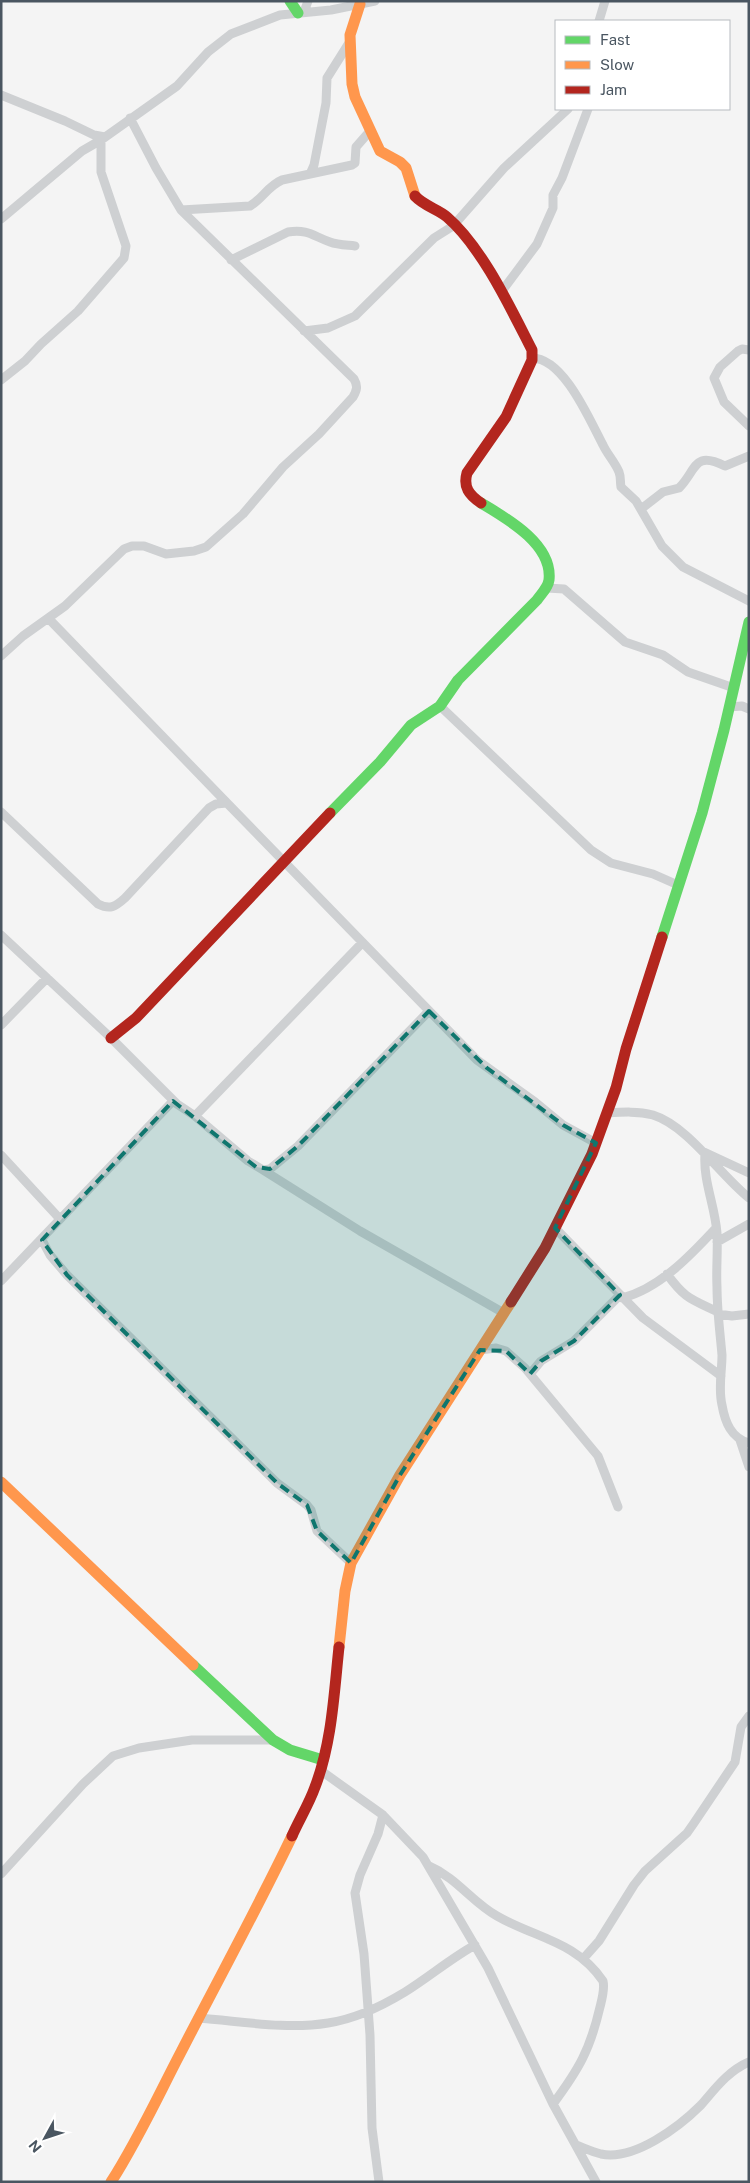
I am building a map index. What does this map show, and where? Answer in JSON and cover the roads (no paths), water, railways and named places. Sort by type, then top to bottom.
[{"type":"street","points":[[290,1],[301,12]]},
{"type":"street","points":[[301,12],[308,1]]},
{"type":"street","points":[[3,215],[72,158],[177,86],[208,52],[231,34],[268,18],[301,12],[331,10],[375,1]]},
{"type":"street","points":[[599,20],[605,1]]},
{"type":"street","points":[[111,1038],[136,1018],[380,762],[411,725],[440,706],[458,680],[546,588],[549,572],[527,533],[504,515],[473,496],[466,484],[466,476],[470,467],[506,417],[532,358],[531,347],[502,292],[468,240],[453,226],[447,217],[419,200],[413,193],[406,168],[400,162],[380,151],[370,131],[355,97],[349,43],[360,4]]},
{"type":"street","points":[[310,174],[314,165],[326,103],[327,78],[349,43]]},
{"type":"street","points":[[1,95],[103,138]]},
{"type":"street","points":[[304,331],[328,328],[355,316],[385,289],[428,244],[453,226],[504,168],[567,110]]},
{"type":"street","points":[[502,292],[537,244],[553,208],[553,195],[562,178],[588,110]]},
{"type":"street","points":[[1,656],[65,606],[124,549],[132,546],[144,546],[166,554],[194,551],[206,547],[243,514],[283,467],[319,434],[354,397],[357,386],[354,379],[181,210],[156,168],[130,118]]},
{"type":"street","points":[[181,210],[250,206],[258,201],[272,184],[352,165],[355,163],[356,147],[370,131]]},
{"type":"street","points":[[1,380],[25,361],[78,311],[124,258],[126,246],[101,172],[103,138]]},
{"type":"street","points":[[231,260],[288,232],[298,230],[337,244],[355,246]]},
{"type":"street","points":[[749,350],[742,349],[738,351],[720,367],[714,378],[724,402],[749,426]]},
{"type":"street","points":[[532,358],[544,360],[576,394],[620,473],[621,487],[626,494],[632,496],[662,546],[683,567],[749,601]]},
{"type":"street","points":[[640,509],[663,492],[679,488],[693,469],[702,461],[710,459],[725,466],[749,456]]},
{"type":"street","points":[[546,588],[564,589],[625,642],[663,655],[688,672],[734,688]]},
{"type":"street","points":[[48,618],[362,943],[486,1068],[535,1102],[563,1125],[596,1144]]},
{"type":"street","points":[[111,2182],[133,2148],[198,2018],[271,1880],[315,1787],[322,1765],[332,1716],[346,1591],[351,1563],[400,1475],[480,1350],[502,1312],[545,1248],[596,1144],[702,813],[749,622]]},
{"type":"street","points":[[440,706],[591,850],[611,863],[653,874],[678,885]]},
{"type":"street","points":[[729,707],[742,706],[749,709]]},
{"type":"street","points":[[1,812],[98,904],[106,908],[114,907],[125,898],[209,808],[216,804],[227,803]]},
{"type":"street","points":[[1,934],[111,1038],[173,1101],[195,1116],[248,1161],[360,1231],[502,1312]]},
{"type":"street","points":[[195,1116],[362,943]]},
{"type":"street","points":[[1,1025],[47,978]]},
{"type":"street","points":[[263,1170],[270,1169],[298,1146],[429,1011]]},
{"type":"street","points":[[1,1281],[173,1101]]},
{"type":"street","points":[[607,1112],[635,1112],[661,1118],[682,1133],[703,1152],[731,1183],[749,1198]]},
{"type":"street","points":[[703,1152],[749,1173]]},
{"type":"street","points":[[703,1152],[705,1177],[714,1212],[717,1242],[718,1313],[722,1358],[720,1392],[724,1414],[730,1430],[744,1442],[749,1467]]},
{"type":"street","points":[[1,1155],[60,1219]]},
{"type":"street","points":[[717,1242],[749,1224]]},
{"type":"street","points":[[555,1228],[621,1296],[665,1336],[721,1376]]},
{"type":"street","points":[[530,1374],[541,1361],[574,1341],[621,1296],[639,1292],[667,1274],[716,1228]]},
{"type":"street","points":[[42,1240],[50,1256],[80,1288],[277,1483],[311,1510],[318,1530],[351,1563]]},
{"type":"street","points":[[667,1274],[680,1293],[718,1313],[732,1316],[749,1314]]},
{"type":"street","points":[[480,1350],[496,1348],[506,1351],[516,1358],[598,1456],[618,1507]]},
{"type":"street","points":[[1,1482],[274,1740],[322,1765],[383,1815],[413,1844],[429,1866],[475,1945],[510,2011],[553,2104],[596,2182]]},
{"type":"street","points":[[583,1959],[599,1941],[634,1885],[645,1871],[687,1833],[694,1823],[735,1762],[741,1727],[749,1716]]},
{"type":"street","points":[[1,1874],[83,1784],[113,1756],[139,1748],[192,1740],[274,1740]]},
{"type":"street","points":[[379,2182],[372,2128],[372,2063],[364,1954],[355,1893],[360,1874],[378,1834],[383,1815]]},
{"type":"street","points":[[429,1866],[447,1876],[495,1915],[569,1948],[583,1959],[603,1981],[603,1996],[584,2059],[553,2104]]},
{"type":"street","points":[[198,2018],[286,2025],[336,2021],[367,2011],[405,1992],[449,1960],[475,1945]]},
{"type":"street","points":[[576,2145],[602,2154],[617,2154],[648,2144],[685,2120],[720,2083],[748,2065]]}]
